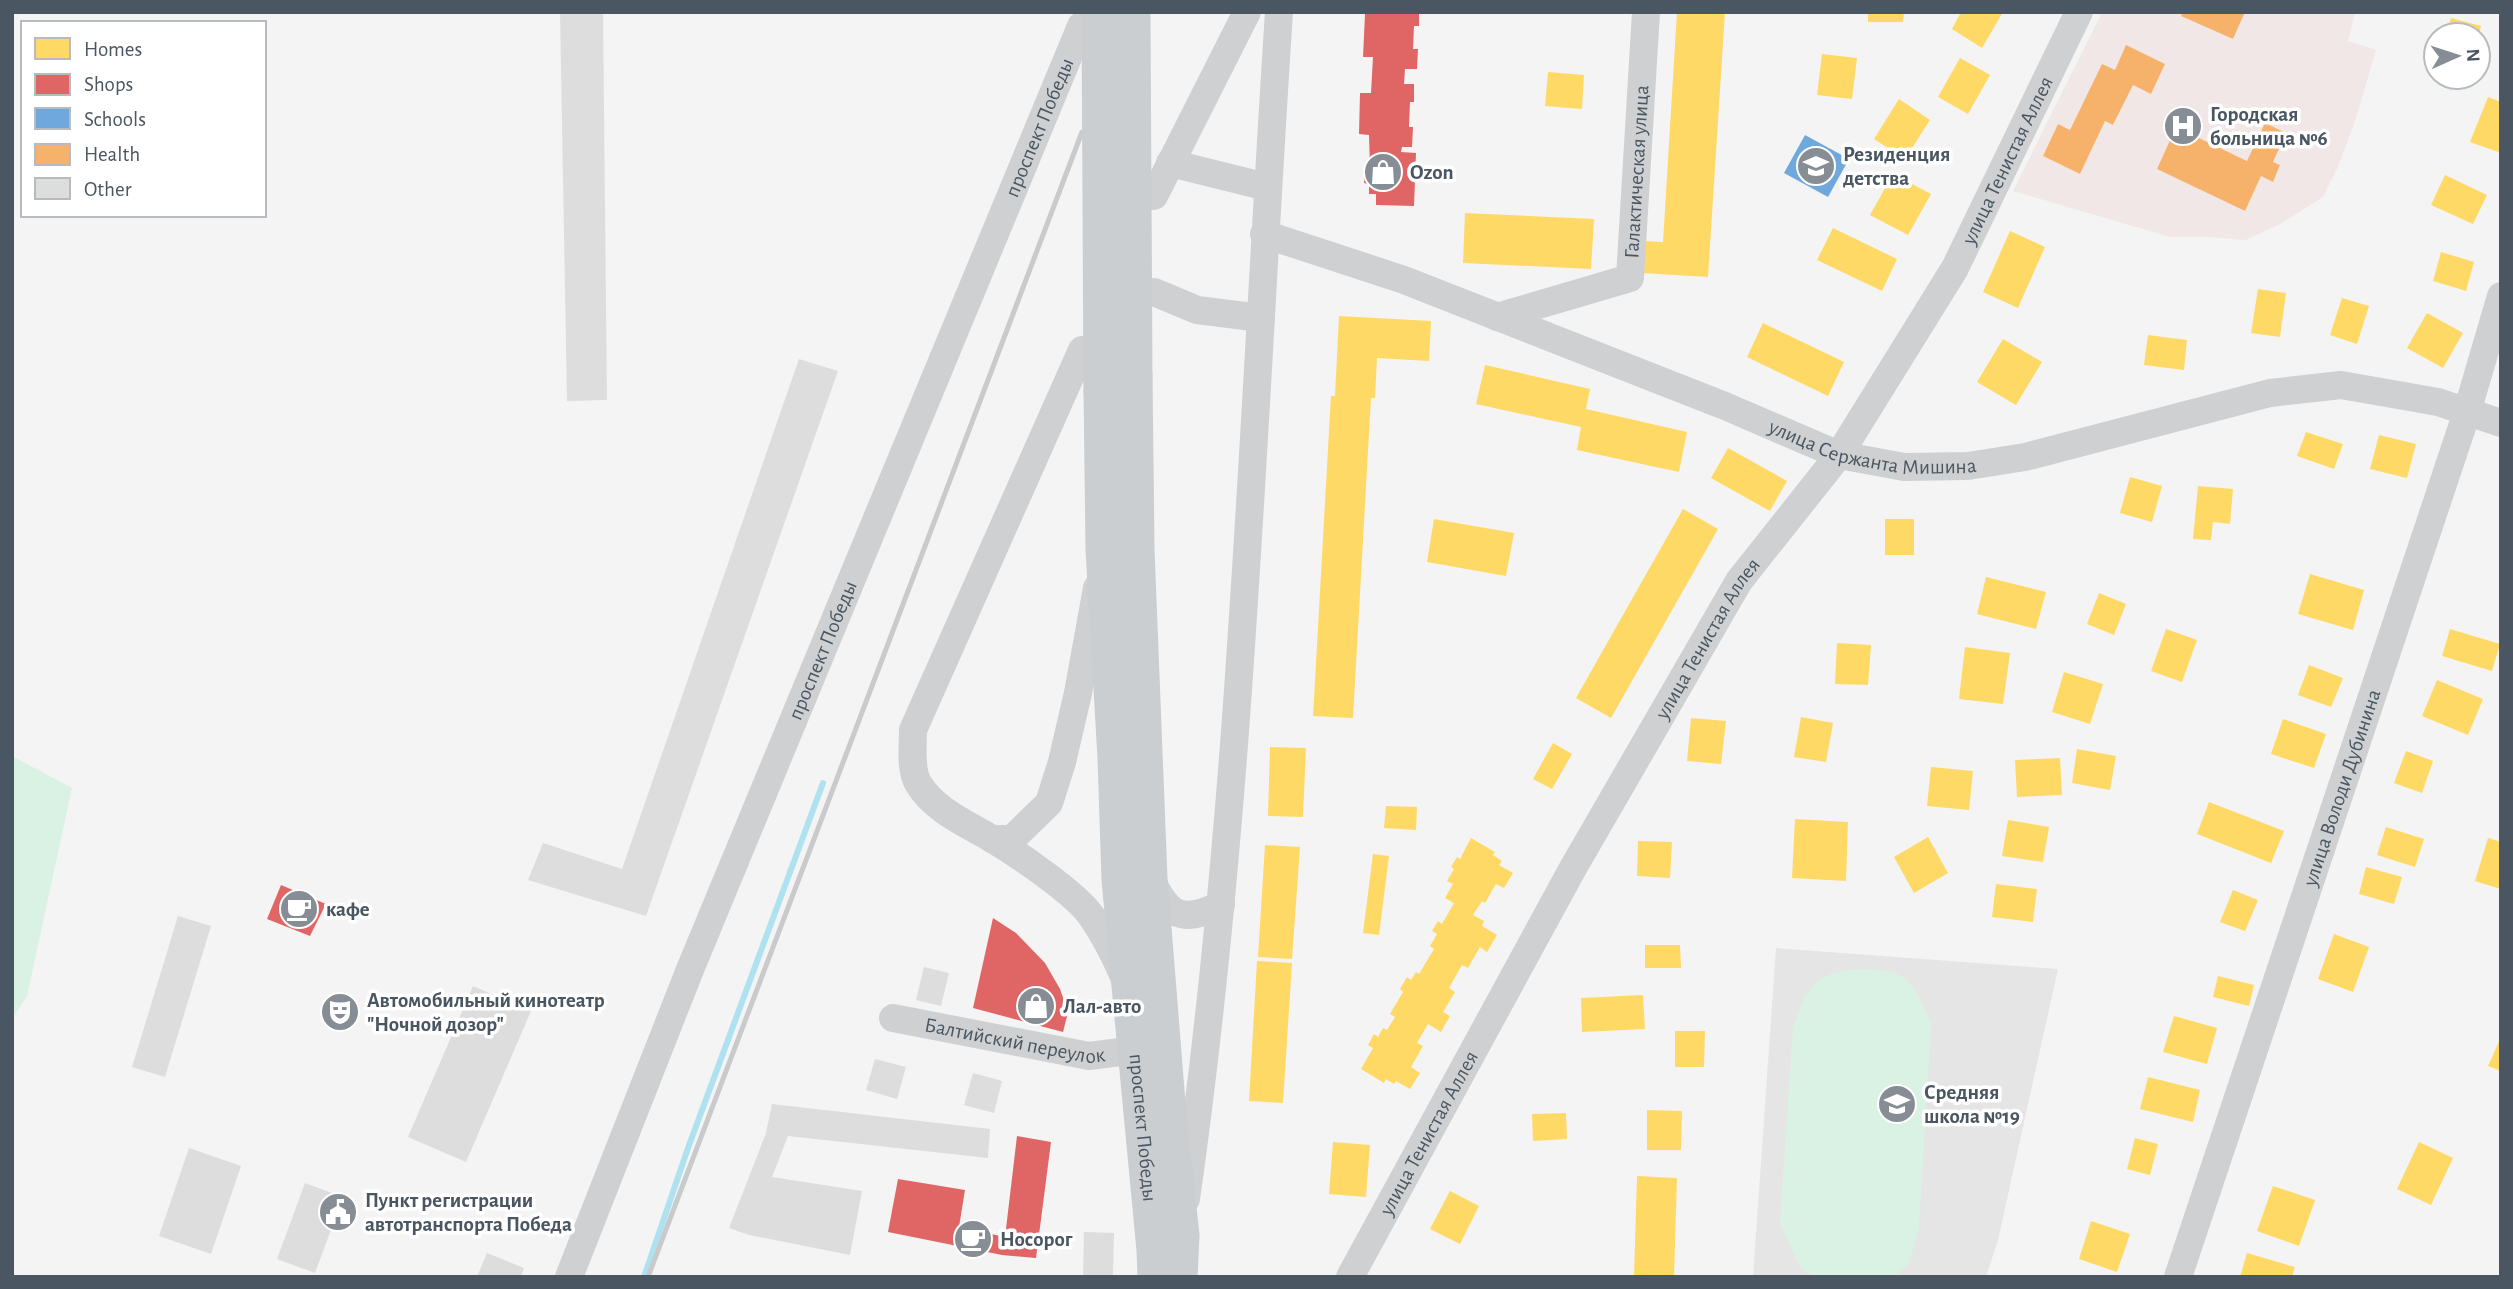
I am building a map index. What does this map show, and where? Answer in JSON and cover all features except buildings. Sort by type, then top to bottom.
[{"type":"main road","name":"проспект Победы","points":[[1132,12],[1136,549],[1149,878],[1169,1128],[1181,1235],[1178,1277]]},
{"type":"main road","name":"проспект Победы","points":[[1091,19],[1104,549],[1120,880],[1156,1250],[1156,1277]]},
{"type":"street","points":[[1154,196],[1247,12]]},
{"type":"street","points":[[1181,1235],[1198,1112],[1220,905],[1258,403],[1264,234],[1279,12]]},
{"type":"street","name":"Галактическая улица","points":[[1497,317],[1630,278],[1646,12]]},
{"type":"street","name":"улица Тенистая Аллея","points":[[1350,1277],[1573,868],[1739,581],[1839,455],[1955,268],[2079,12]]},
{"type":"street","name":"проспект Победы","points":[[569,1277],[689,972],[1091,19]]},
{"type":"street","points":[[1170,163],[1267,187]]},
{"type":"street","name":"улица Сержанта Мишина","points":[[1264,234],[1404,280],[1725,406],[1839,455],[1904,467],[1968,466],[2025,457],[2270,393],[2341,385],[2438,402],[2501,424]]},
{"type":"street","points":[[1154,292],[1197,310],[1261,318]]},
{"type":"street","name":"улица Володи Дубинина","points":[[2178,1277],[2467,412],[2501,296]]},
{"type":"street","points":[[1082,350],[913,730],[913,757],[917,782],[938,805],[992,839],[1078,901],[1092,916],[1129,988]]},
{"type":"street","points":[[992,839],[1012,839],[1049,803],[1062,762],[1078,693],[1104,549]]},
{"type":"street","points":[[1149,878],[1162,903],[1179,915],[1203,913],[1220,905]]},
{"type":"street","name":"Балтийский переулок","points":[[893,1018],[1089,1056],[1136,1050]]},
{"type":"shaded area","name":"Городская больница №6","points":[[2102,12],[2183,12],[2182,16],[2233,39],[2245,12],[2355,12],[2348,41],[2376,50],[2356,118],[2338,167],[2323,197],[2280,224],[2246,240],[2170,237],[2013,191]],"holes":[[[2126,46],[2165,64],[2151,94],[2133,85],[2114,125],[2105,121],[2080,174],[2043,156],[2058,124],[2070,130],[2102,64],[2115,70]],[[2176,127],[2247,161],[2273,162],[2280,166],[2273,181],[2261,176],[2245,211],[2157,169]]]},
{"type":"shaded area","name":"Средняя школа №19","points":[[1776,948],[2058,969],[1998,1240],[1986,1277],[1753,1277]]},
{"type":"green space","points":[[12,756],[72,788],[27,996],[12,1019]]},
{"type":"green space","points":[[1872,969],[1895,973],[1908,982],[1918,995],[1931,1024],[1919,1228],[1909,1264],[1894,1277],[1815,1277],[1802,1269],[1780,1223],[1793,1028],[1804,997],[1816,982],[1831,974]]},
{"type":"waterway","points":[[644,1277],[688,1148],[823,783]]},
{"type":"railway","points":[[648,1277],[1082,132]]},
{"type":"place","name":"Городская больница №6","points":[[2183,126]]},
{"type":"place","name":"Резиденция детства","points":[[1816,166]]},
{"type":"place","name":"Ozon","points":[[1383,172]]},
{"type":"place","name":"кафе","points":[[299,909]]},
{"type":"place","name":"Лал-авто","points":[[1036,1006]]},
{"type":"place","name":"Автомобильный кинотеатр \"Ночной дозор\"","points":[[340,1012]]},
{"type":"place","name":"Средняя школа №19","points":[[1897,1104]]},
{"type":"place","name":"Пункт регистрации автотранспорта Победа","points":[[338,1212]]},
{"type":"place","name":"Носорог","points":[[973,1239]]}]
